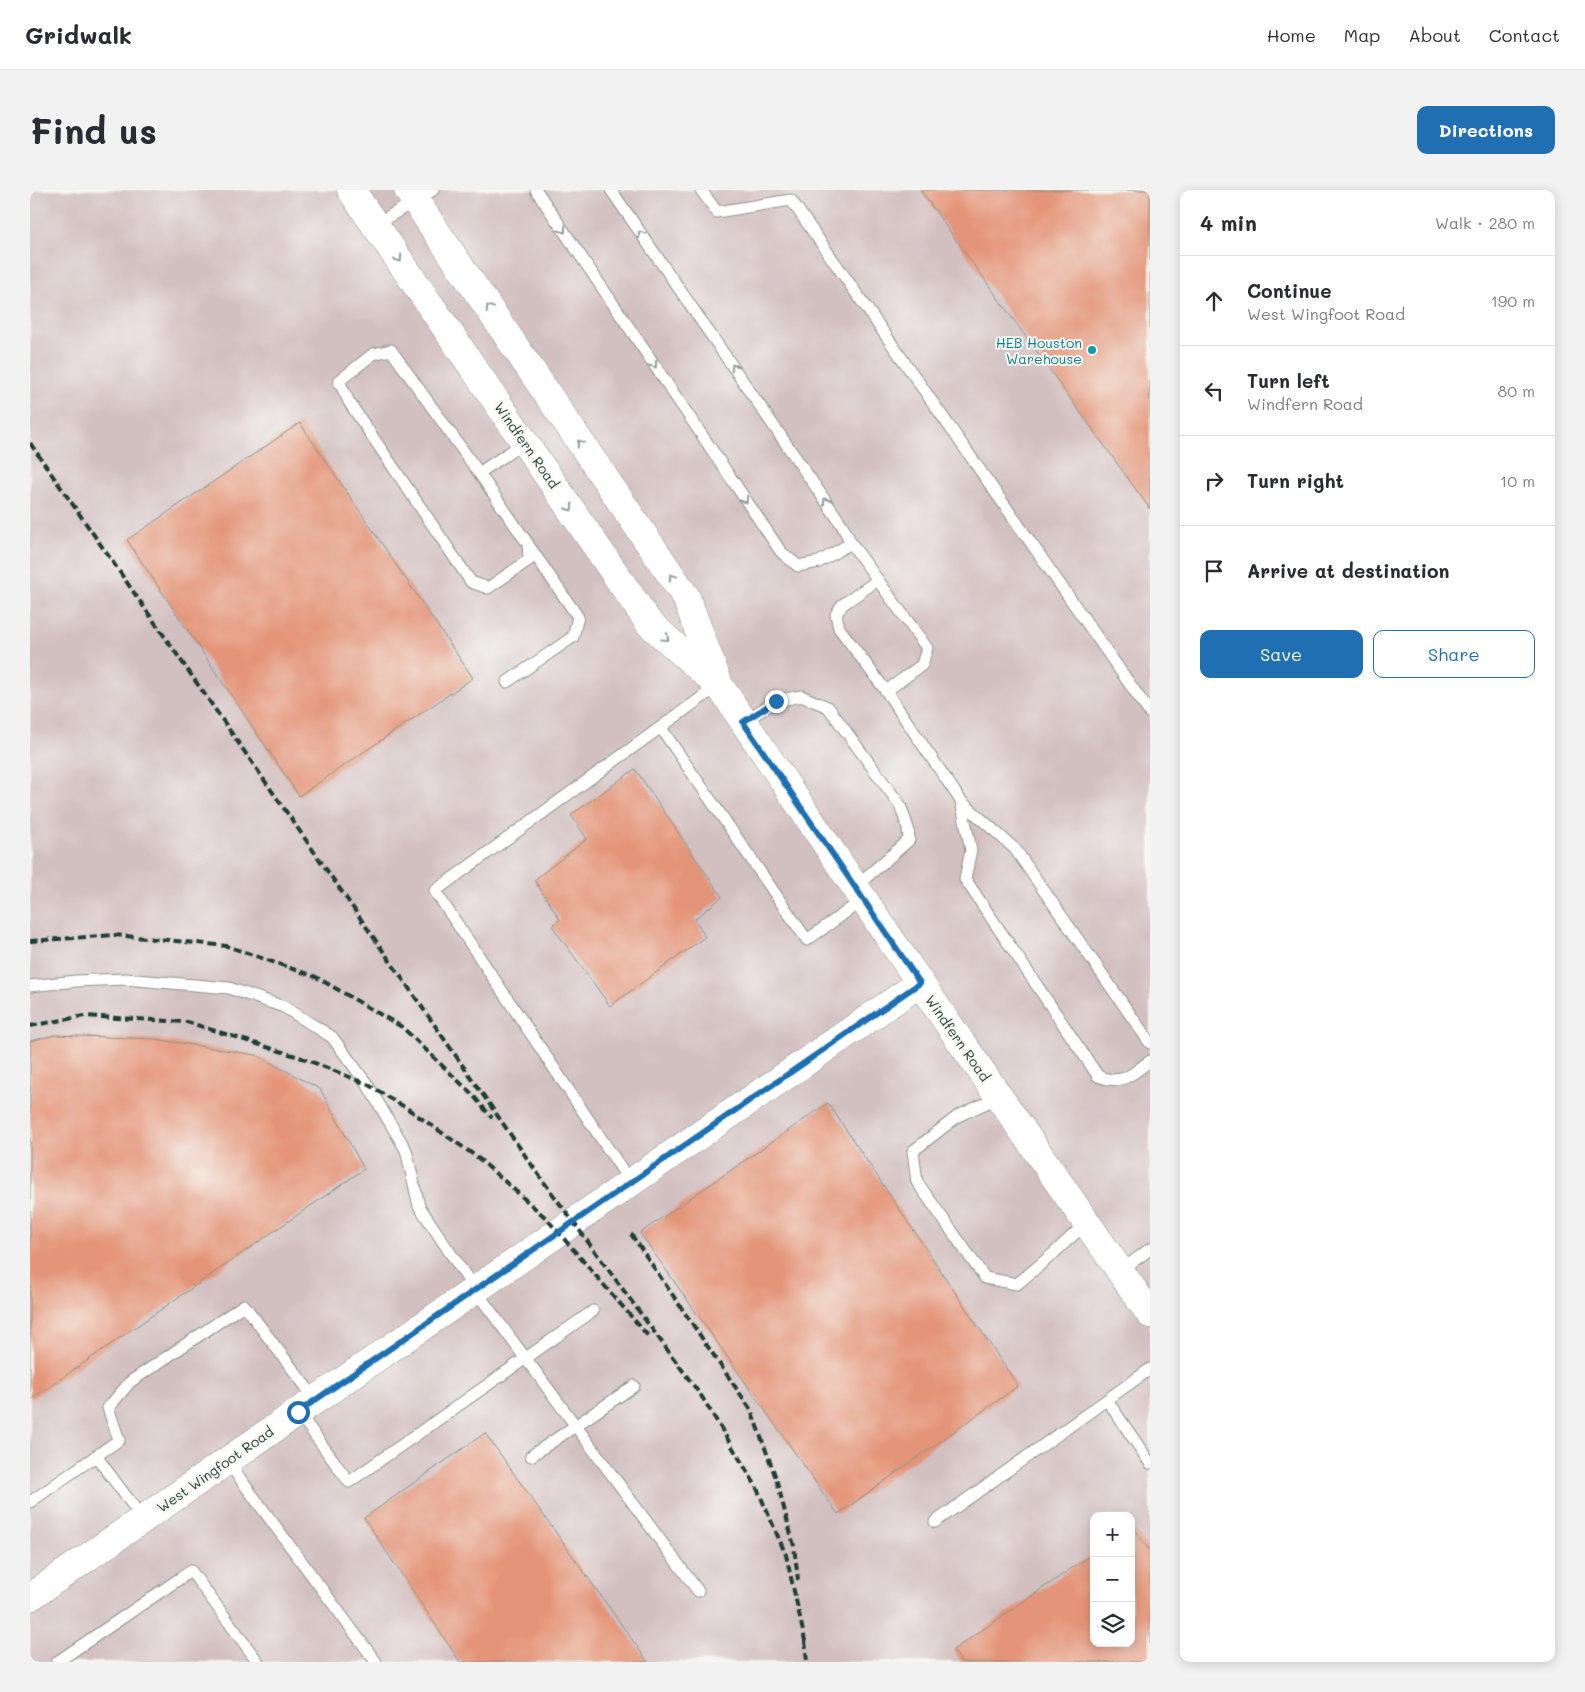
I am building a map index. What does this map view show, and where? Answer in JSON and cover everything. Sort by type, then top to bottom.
[{"type":"street","name":"Windfern Road","points":[[351,190],[649,623],[718,685],[920,983],[1150,1314]]},
{"type":"street","name":"Windfern Road","points":[[419,194],[686,597],[718,685]]},
{"type":"street","name":"West Wingfoot Road","points":[[30,1597],[920,983]]},
{"type":"lane","points":[[536,190],[781,552],[798,566],[819,562],[851,543]]},
{"type":"lane","points":[[611,190],[842,525],[851,543],[927,648],[922,665],[886,691]]},
{"type":"lane","points":[[701,190],[717,212],[791,200],[1150,713]]},
{"type":"lane","points":[[375,225],[419,194]]},
{"type":"lane","points":[[507,682],[573,638],[578,618],[528,544],[479,473],[391,350],[373,354],[339,381],[349,402],[471,582],[488,588],[530,560],[528,544]]},
{"type":"lane","points":[[479,473],[525,442]]},
{"type":"lane","points":[[878,580],[842,605],[836,614],[839,628],[886,691],[961,801],[1015,849],[1150,1043]]},
{"type":"lane","points":[[631,1183],[434,892],[718,685]]},
{"type":"lane","points":[[661,728],[807,940],[860,893],[909,840],[908,828],[900,805],[828,707],[801,696],[776,701],[743,722]]},
{"type":"lane","points":[[961,801],[971,850],[965,879],[1098,1076],[1110,1081],[1124,1080],[1150,1061]]},
{"type":"lane","points":[[30,986],[76,981],[125,979],[230,988],[284,1007],[332,1037],[367,1084],[406,1150],[419,1206],[475,1290],[698,1591]]},
{"type":"lane","points":[[999,1097],[958,1116],[913,1151],[917,1182],[985,1278],[1016,1284],[1053,1254],[1086,1222]]},
{"type":"lane","points":[[1120,1270],[1150,1249]]},
{"type":"lane","points":[[30,1502],[119,1440],[108,1408],[130,1382],[244,1305],[307,1406],[349,1482],[593,1311]]},
{"type":"lane","points":[[935,1522],[1150,1369]]},
{"type":"lane","points":[[532,1456],[634,1386]]},
{"type":"lane","points":[[1107,1400],[1150,1463]]},
{"type":"lane","points":[[96,1456],[143,1519]]},
{"type":"lane","points":[[227,1461],[376,1662]]},
{"type":"lane","points":[[58,1662],[191,1571],[258,1662]]},
{"type":"shaded area","points":[[30,190],[1150,190],[1150,1662],[30,1662]]},
{"type":"building","name":"HEB Houston Warehouse","points":[[920,190],[1150,190],[1150,509]]},
{"type":"building","points":[[300,423],[473,678],[299,796],[127,540]]},
{"type":"building","points":[[635,769],[722,897],[695,919],[705,937],[610,1006],[552,926],[560,919],[534,880],[587,839],[571,815]]},
{"type":"building","points":[[55,1035],[155,1039],[256,1055],[320,1089],[364,1169],[30,1400],[30,1041]]},
{"type":"building","points":[[828,1103],[1018,1386],[838,1514],[640,1233]]},
{"type":"building","points":[[485,1433],[648,1662],[460,1662],[364,1518]]},
{"type":"building","points":[[1135,1530],[1150,1551],[1150,1662],[961,1662],[953,1650],[1090,1556],[1090,1647],[1135,1647]]},
{"type":"railway","points":[[30,443],[538,1174],[702,1397],[756,1486],[786,1555],[806,1645]]},
{"type":"railway","points":[[30,941],[115,935],[227,946],[316,977],[402,1027],[472,1094],[492,1118]]},
{"type":"railway","points":[[30,1026],[84,1016],[187,1022],[302,1058],[367,1084],[408,1109],[477,1157],[545,1217],[649,1337]]},
{"type":"railway","points":[[631,1234],[751,1410],[776,1478],[794,1546],[798,1580]]},
{"type":"railway","points":[[805,1640],[807,1662]]},
{"type":"place","name":"HEB Houston Warehouse","points":[[1092,350]]},
{"type":"route","points":[[298,1412],[920,983],[743,722],[776,701]]}]
